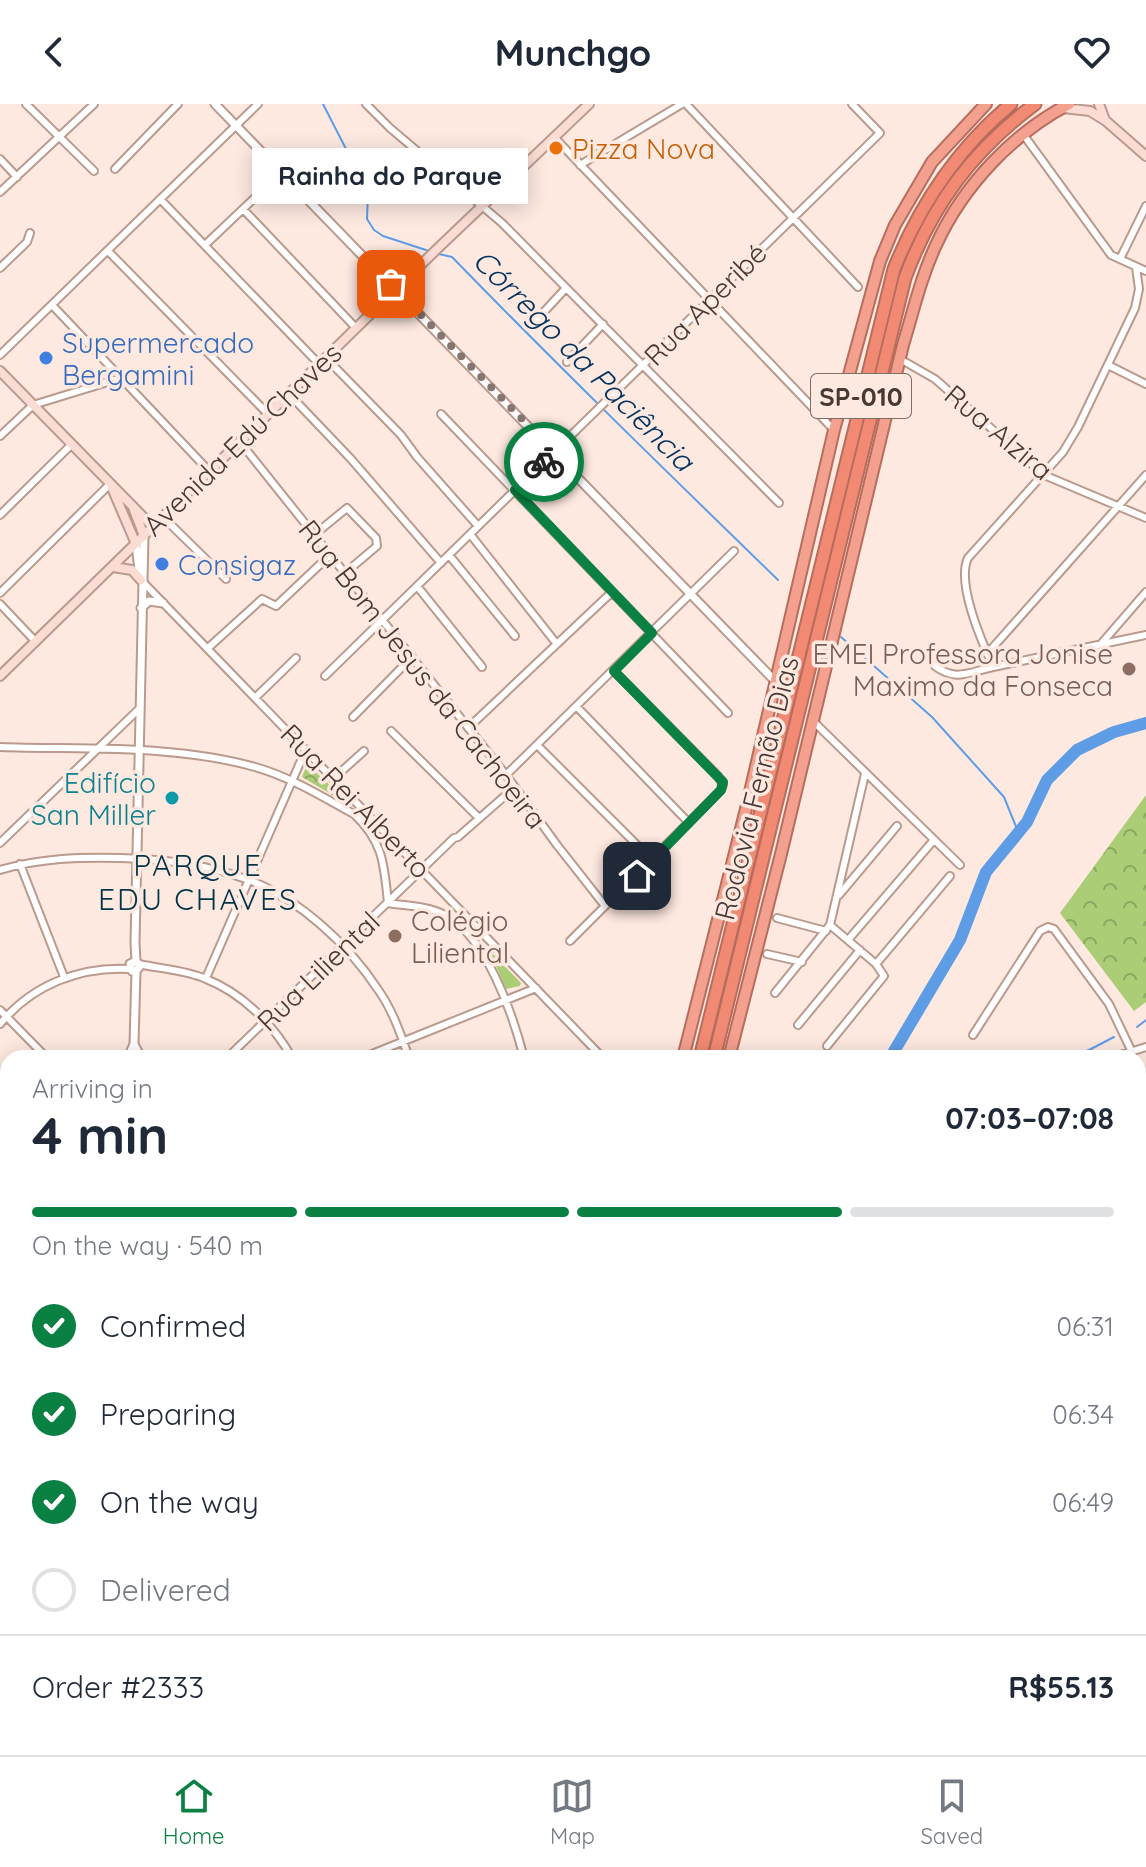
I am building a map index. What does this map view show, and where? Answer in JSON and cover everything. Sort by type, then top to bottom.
[{"type":"highway","name":"SP-010","points":[[685,1050],[747,805],[834,430],[880,261],[895,225],[932,162],[986,104]]},
{"type":"highway","name":"Rodovia Fernão Dias","points":[[702,1050],[894,269],[916,218],[931,193],[971,141],[1011,104]]},
{"type":"highway","name":"Rodovia Fernão Dias","points":[[716,1050],[905,278],[929,221],[949,190],[994,137],[1035,104]]},
{"type":"highway","name":"SP-010","points":[[731,1050],[918,295],[950,218],[989,167],[1023,134],[1065,106]]},
{"type":"main road","name":"Avenida Edú Chaves","points":[[0,676],[589,104]]},
{"type":"main road","points":[[1099,104],[1106,121]]},
{"type":"main road","points":[[1065,106],[1083,109],[1106,121],[1146,156]]},
{"type":"main road","points":[[0,371],[153,527]]},
{"type":"main road","points":[[110,484],[136,544]]},
{"type":"main road","points":[[132,506],[144,536]]},
{"type":"main road","points":[[112,567],[132,570],[141,580]]},
{"type":"street","points":[[26,104],[94,171]]},
{"type":"street","points":[[0,192],[94,104]]},
{"type":"street","points":[[115,169],[178,104]]},
{"type":"street","points":[[215,104],[774,680]]},
{"type":"street","points":[[0,355],[258,104]]},
{"type":"street","points":[[580,165],[684,104],[858,287]]},
{"type":"street","name":"Rua Aperibé","points":[[325,676],[880,133],[852,104]]},
{"type":"street","points":[[368,105],[483,206],[779,503]]},
{"type":"street","points":[[1023,134],[1111,255],[1146,271]]},
{"type":"street","points":[[554,137],[834,430]]},
{"type":"street","points":[[0,159],[17,177]]},
{"type":"street","points":[[206,244],[281,173]]},
{"type":"street","points":[[161,200],[401,435],[478,526]]},
{"type":"street","points":[[1120,259],[1146,206]]},
{"type":"street","points":[[243,209],[356,328]]},
{"type":"street","points":[[0,268],[30,239],[30,233]]},
{"type":"street","points":[[108,251],[268,414]]},
{"type":"street","points":[[993,667],[965,586],[965,565],[1063,452],[1078,427],[1138,295],[1136,267]]},
{"type":"street","points":[[530,327],[566,288]]},
{"type":"street","points":[[52,305],[210,472]]},
{"type":"street","points":[[567,362],[603,324]]},
{"type":"street","name":"Rua Alzira","points":[[900,359],[935,379],[1044,475],[1146,518]]},
{"type":"street","points":[[1108,365],[1146,384]]},
{"type":"street","points":[[0,436],[33,405],[121,378]]},
{"type":"street","points":[[289,394],[351,459],[441,563]]},
{"type":"street","points":[[441,414],[728,713]]},
{"type":"street","name":"Rua Bom Jesus da Cachoeira","points":[[240,442],[506,775],[605,906]]},
{"type":"street","points":[[0,515],[72,444]]},
{"type":"street","points":[[987,654],[1146,475]]},
{"type":"street","points":[[0,593],[110,484]]},
{"type":"street","points":[[314,535],[349,508],[376,538],[377,546],[345,573]]},
{"type":"street","points":[[163,517],[226,579]]},
{"type":"street","points":[[470,534],[556,643]]},
{"type":"street","points":[[131,1050],[134,1044],[144,536]]},
{"type":"street","points":[[136,544],[141,580]]},
{"type":"street","points":[[506,775],[734,551]]},
{"type":"street","points":[[208,648],[262,599],[274,607],[278,605],[330,555]]},
{"type":"street","points":[[449,555],[515,636]]},
{"type":"street","name":"Rua Rei Alberto","points":[[141,580],[595,1050]]},
{"type":"street","points":[[417,586],[482,667]]},
{"type":"street","points":[[468,728],[612,592]]},
{"type":"street","points":[[1099,645],[1146,592]]},
{"type":"street","points":[[141,608],[149,601],[163,603]]},
{"type":"street","points":[[0,604],[36,642]]},
{"type":"street","points":[[935,666],[945,674],[956,676],[1146,635]]},
{"type":"street","points":[[353,717],[412,657]]},
{"type":"street","points":[[255,698],[296,658]]},
{"type":"street","points":[[570,941],[721,790],[723,782],[614,671]]},
{"type":"street","points":[[577,707],[689,823]]},
{"type":"street","points":[[0,843],[140,708]]},
{"type":"street","points":[[813,721],[960,865]]},
{"type":"street","points":[[391,731],[479,818]]},
{"type":"street","points":[[538,746],[652,860]]},
{"type":"street","points":[[0,747],[139,750],[221,760],[255,767],[292,781],[354,814],[364,823],[381,851],[388,903],[436,911],[455,922],[484,955],[521,1050]]},
{"type":"street","points":[[206,978],[306,749]]},
{"type":"street","points":[[334,778],[364,751]]},
{"type":"street","points":[[775,993],[828,928],[865,774]]},
{"type":"street","name":"Rua Liliental","points":[[235,1050],[422,869],[515,787]]},
{"type":"street","points":[[837,898],[897,826]]},
{"type":"street","points":[[848,940],[933,841]]},
{"type":"street","points":[[0,870],[72,857],[137,858],[189,862],[249,879],[295,905],[343,945],[379,991],[406,1050]]},
{"type":"street","points":[[20,864],[64,977]]},
{"type":"street","points":[[876,964],[950,876]]},
{"type":"street","points":[[777,918],[828,928],[848,940],[884,973],[884,978],[827,1046]]},
{"type":"street","points":[[973,1035],[1040,931],[1048,927],[1054,929],[1109,1004],[1131,1050]]},
{"type":"street","points":[[798,1025],[860,950]]},
{"type":"street","points":[[767,954],[802,962]]},
{"type":"street","points":[[0,1024],[31,996],[64,977],[113,968],[155,967],[206,978],[228,991],[265,1020],[286,1050]]},
{"type":"street","points":[[383,1050],[536,988]]},
{"type":"street","points":[[0,1010],[39,1050]]},
{"type":"street","points":[[134,1044],[137,1050]]},
{"type":"green space","points":[[307,764],[345,799],[344,802],[302,777]]},
{"type":"green space","points":[[1146,795],[1146,1002],[1134,1011],[1060,913]]},
{"type":"green space","points":[[489,950],[521,983],[520,986],[506,989]]},
{"type":"waterway","name":"Córrego da Paciência","points":[[323,104],[368,192],[367,219],[374,230],[429,251]]},
{"type":"waterway","name":"Córrego da Paciência","points":[[439,254],[452,257],[778,580]]},
{"type":"waterway","name":"Córrego da Paciência","points":[[841,637],[932,717],[1004,797],[1019,834]]},
{"type":"waterway","points":[[895,1050],[960,940],[986,872],[1027,822],[1047,780],[1077,750],[1114,732],[1146,723]]},
{"type":"waterway","points":[[1137,1027],[1146,1020]]},
{"type":"waterway","points":[[1089,1050],[1114,1037]]},
{"type":"way so far","points":[[391,284],[554,452],[544,462]]},
{"type":"place","name":"Pizza Nova","points":[[556,148]]},
{"type":"place","name":"Rainha do Parque","points":[[391,284]]},
{"type":"place","name":"Supermercado Bergamini","points":[[46,358]]},
{"type":"place","name":"Consigaz","points":[[162,564]]},
{"type":"place","name":"EMEI Professora Jonise Maximo da Fonseca","points":[[1129,669]]},
{"type":"place","name":"Edifício San Miller","points":[[172,798]]},
{"type":"place","name":"Colégio Liliental","points":[[395,936]]},
{"type":"district","name":"PARQUE EDU CHAVES","points":[[198,882]]},
{"type":"route","points":[[544,462],[515,490],[652,633],[614,671],[723,782],[721,790],[637,876]]}]
